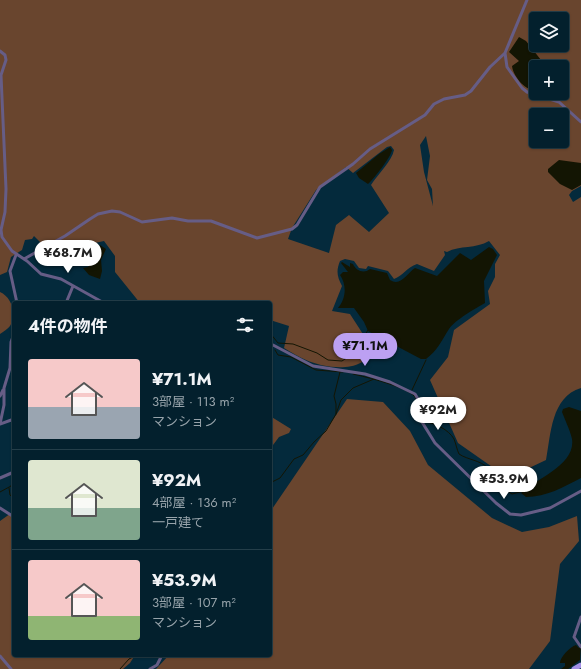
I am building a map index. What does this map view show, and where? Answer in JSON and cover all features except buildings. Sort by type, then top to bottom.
[{"type":"main road","points":[[574,669],[581,665]]},
{"type":"street","points":[[24,259],[65,236],[98,214],[112,211],[120,212],[142,222],[172,218],[188,221],[211,221],[257,238],[292,229],[297,225],[320,187],[353,164],[370,149],[425,115],[434,104],[444,99],[465,95],[471,91],[505,53],[527,0]]},
{"type":"street","points":[[0,51],[5,55],[6,60],[1,75],[6,189],[5,212],[1,230],[2,237],[16,255],[24,259],[41,274],[61,279],[100,301]]},
{"type":"street","points":[[505,53],[507,68],[522,88],[528,92],[559,102],[581,122]]},
{"type":"street","points":[[16,255],[10,271],[17,301]]},
{"type":"street","points":[[67,301],[73,286]]},
{"type":"street","points":[[0,396],[10,368],[12,339]]},
{"type":"street","points":[[272,345],[313,366],[365,374],[390,382],[412,392],[420,401],[422,422],[440,450],[510,514],[522,515],[550,508],[581,492]]},
{"type":"street","points":[[0,424],[4,404],[4,388]]},
{"type":"street","points":[[0,424],[12,420]]},
{"type":"street","points":[[0,478],[12,473]]},
{"type":"street","points":[[0,508],[12,516]]},
{"type":"street","points":[[581,617],[574,637],[581,646]]},
{"type":"street","points":[[0,656],[11,669]]},
{"type":"street","points":[[150,669],[157,665],[161,657]]},
{"type":"shaded area","points":[[0,0],[581,0],[581,186],[572,191],[569,195],[573,202],[581,197],[581,388],[571,393],[564,399],[558,408],[551,428],[546,460],[508,478],[458,443],[430,380],[448,357],[454,330],[490,304],[488,291],[495,277],[495,264],[500,255],[489,241],[479,245],[457,248],[447,252],[444,251],[445,255],[434,271],[417,264],[410,267],[394,279],[388,271],[368,266],[366,269],[359,268],[354,261],[345,259],[340,261],[338,274],[342,286],[332,311],[350,314],[372,348],[368,356],[362,362],[354,366],[344,367],[324,366],[314,363],[284,348],[289,326],[272,321],[272,301],[138,301],[115,272],[115,256],[104,241],[81,246],[70,257],[55,257],[34,236],[32,239],[25,240],[22,250],[11,257],[7,272],[0,275]],"holes":[[[426,136],[430,156],[427,180],[432,189],[433,206],[424,172],[420,145]],[[391,146],[394,150],[391,159],[371,185],[389,213],[369,232],[349,215],[336,225],[329,253],[288,239],[292,228],[316,190],[346,167],[353,173],[387,147]]]},
{"type":"shaded area","points":[[519,37],[529,45],[529,52],[535,52],[541,60],[529,60],[529,88],[517,78],[512,66],[519,61],[509,52]]},
{"type":"shaded area","points":[[390,147],[392,150],[389,158],[368,184],[359,178],[356,173]]},
{"type":"shaded area","points":[[559,160],[581,163],[581,185],[572,190],[560,184],[548,172],[548,169]]},
{"type":"shaded area","points":[[100,245],[106,249],[101,260],[102,271],[100,279],[89,275],[83,268],[88,267]]},
{"type":"shaded area","points":[[489,247],[493,249],[497,255],[484,281],[485,303],[466,314],[456,322],[449,329],[436,349],[426,359],[421,359],[368,331],[364,322],[354,308],[338,308],[343,300],[345,292],[344,283],[340,275],[343,272],[348,272],[341,263],[342,262],[350,267],[350,263],[353,264],[360,271],[368,271],[370,269],[387,273],[390,280],[397,282],[401,281],[415,268],[437,276],[460,253],[471,260]]},
{"type":"shaded area","points":[[0,292],[8,298],[12,307],[12,322],[7,329],[0,334]]},
{"type":"shaded area","points":[[347,399],[383,402],[410,431],[428,465],[492,518],[522,532],[549,527],[577,516],[579,541],[560,564],[550,641],[529,669],[156,669],[167,657],[272,657],[272,509]]},
{"type":"shaded area","points":[[569,407],[581,411],[581,478],[548,493],[534,497],[526,497],[521,493],[562,464],[572,448],[572,439],[562,412],[563,409]]},
{"type":"shaded area","points":[[272,417],[291,429],[289,433],[279,437],[272,446]]},
{"type":"shaded area","points":[[12,512],[12,657],[134,657],[130,663],[123,669],[0,669],[0,521]]},
{"type":"shaded area","points":[[576,645],[579,648],[581,646],[580,660],[568,669],[561,669],[565,666],[565,663],[560,663],[563,655]]},
{"type":"waterway","points":[[272,336],[278,343],[293,344],[317,353],[328,360],[342,361],[354,353],[368,330]]},
{"type":"waterway","points":[[275,350],[278,355],[291,357],[316,370],[343,372]]},
{"type":"waterway","points":[[412,390],[426,360]]},
{"type":"waterway","points":[[272,482],[280,478],[294,459],[303,455],[326,431],[336,414],[334,396],[340,372]]},
{"type":"waterway","points":[[353,374],[386,383],[411,393],[417,402],[420,416]]},
{"type":"waterway","points":[[336,414],[341,400],[353,388],[374,379]]},
{"type":"waterway","points":[[424,422],[437,425],[449,433],[454,439],[459,454],[485,465],[512,494],[520,492]]},
{"type":"waterway","points":[[0,492],[12,484]]},
{"type":"waterway","points":[[9,488],[10,495],[12,497]]},
{"type":"waterway","points":[[120,669],[129,659],[133,657]]}]
